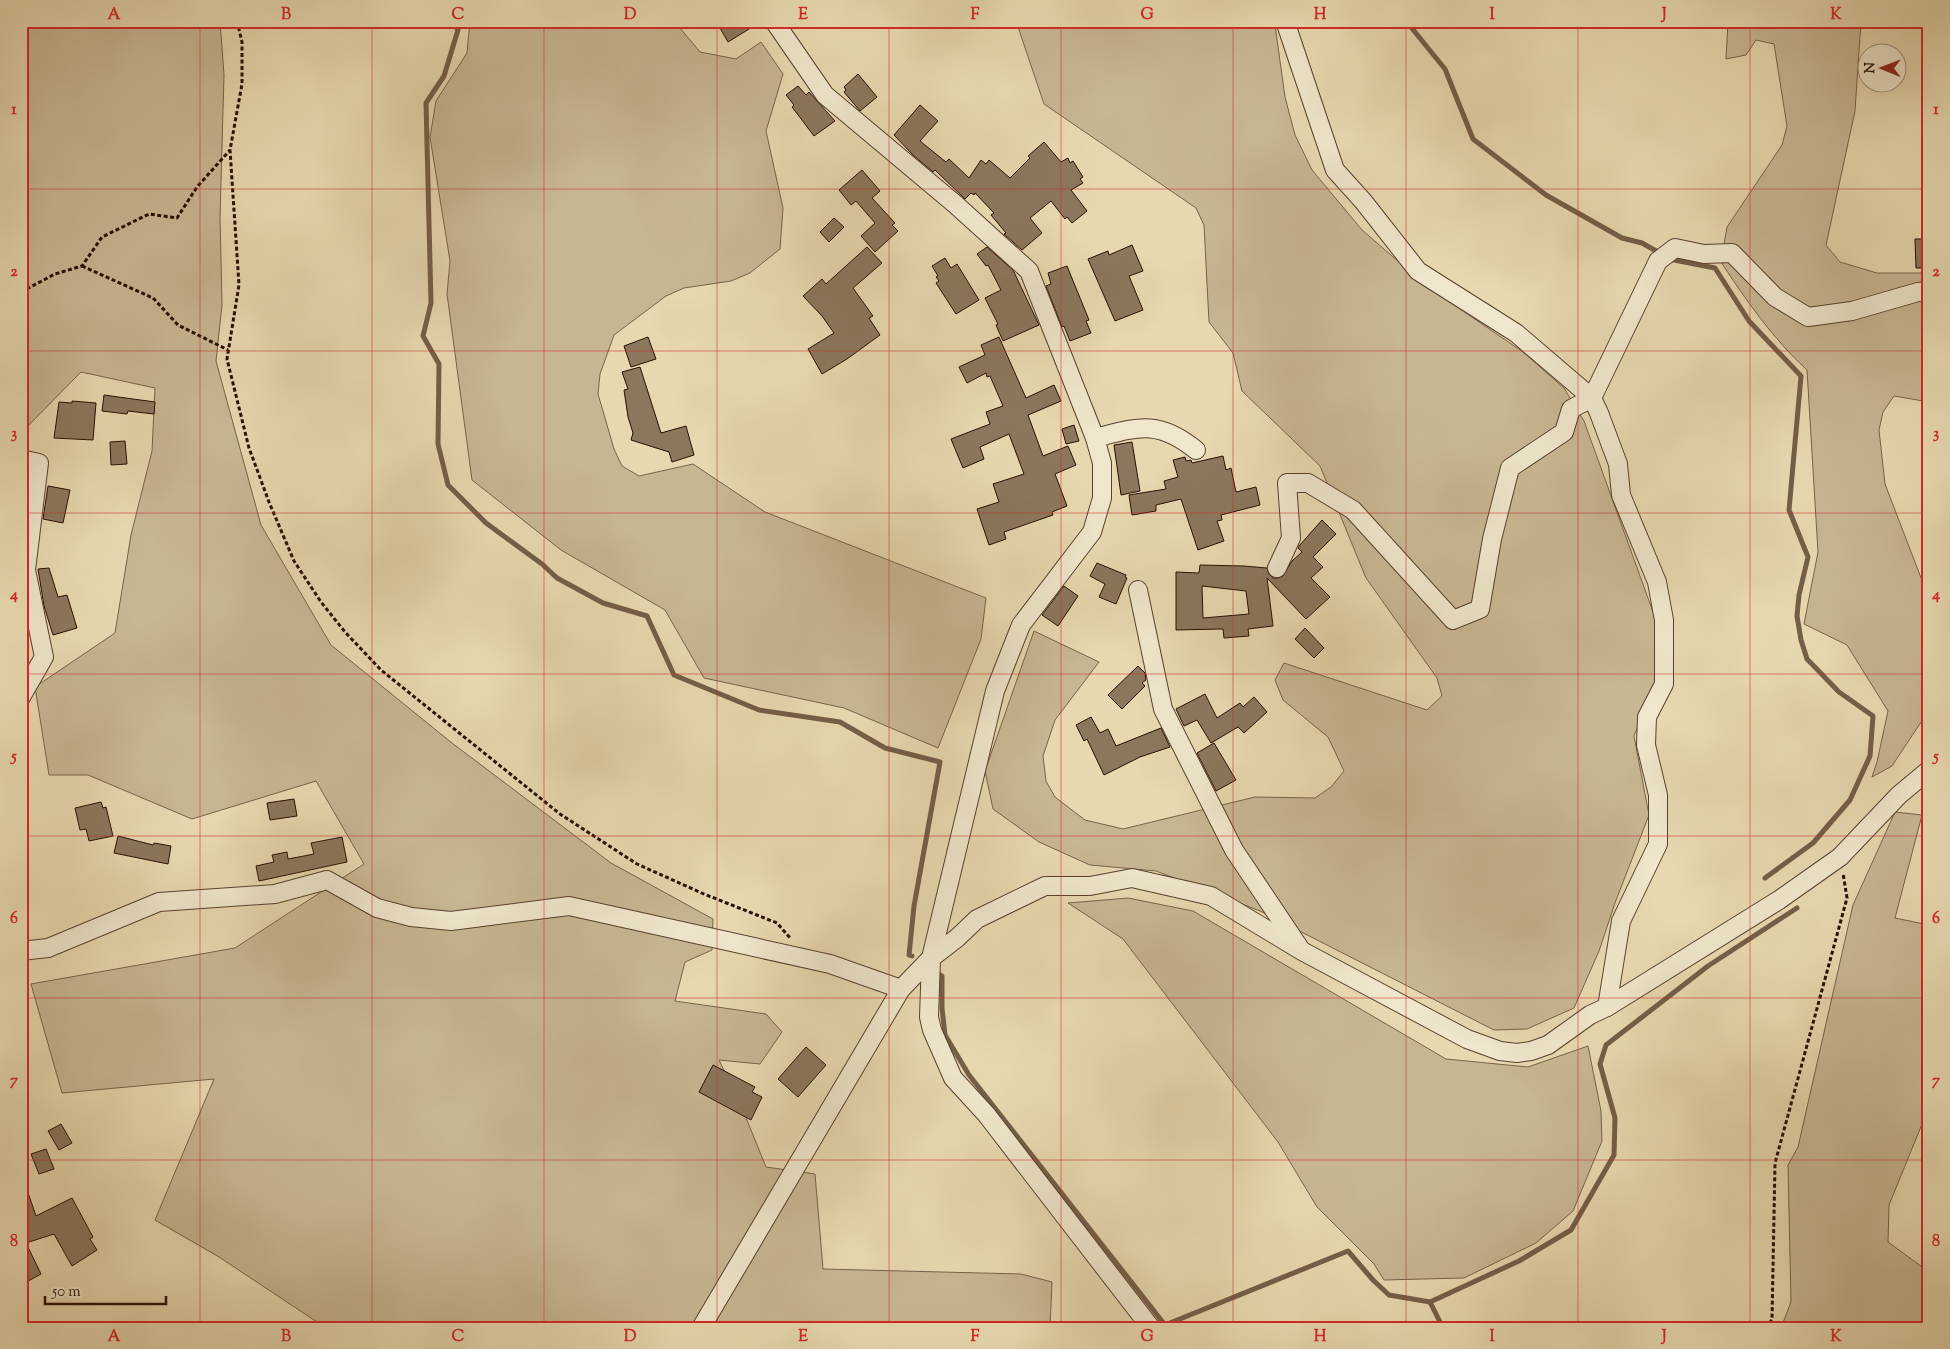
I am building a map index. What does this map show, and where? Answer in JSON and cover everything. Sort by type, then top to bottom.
[{"type":"street","points":[[774,21],[825,95],[955,204],[1029,271],[1095,438],[1102,463],[1102,498],[1092,532],[1021,625],[995,691],[931,958],[929,1018],[932,1030],[953,1078],[986,1114],[1151,1328]]},
{"type":"street","points":[[1285,21],[1335,170],[1363,201],[1418,270],[1516,333],[1592,398],[1618,464],[1621,495],[1657,582],[1664,620],[1664,684],[1648,717],[1646,745],[1658,795],[1658,844],[1621,921],[1607,1007]]},
{"type":"street","points":[[1277,568],[1291,538],[1287,483],[1308,483],[1353,510],[1453,620],[1480,609],[1492,540],[1510,468],[1564,432],[1571,409],[1592,398],[1658,261],[1675,248],[1704,254],[1732,253],[1775,297],[1808,317],[1852,311],[1918,292],[1929,291]]},
{"type":"street","points":[[1095,438],[1136,427],[1161,430],[1182,439],[1196,450]]},
{"type":"street","points":[[21,459],[39,463],[26,570],[44,657],[21,697]]},
{"type":"street","points":[[1138,590],[1163,709],[1234,850],[1302,951]]},
{"type":"street","points":[[701,1328],[901,989],[931,958],[957,938],[977,919],[1046,886],[1090,886],[1132,878],[1211,896],[1302,951],[1467,1039],[1500,1051],[1530,1051],[1548,1045],[1590,1015],[1607,1007],[1778,900],[1840,857],[1899,796],[1929,770]]},
{"type":"street","points":[[21,951],[48,948],[159,902],[275,894],[327,880],[377,908],[411,917],[451,921],[569,906],[830,964],[901,989]]},
{"type":"path","points":[[237,21],[242,42],[242,84],[230,150],[239,285],[227,359],[250,448],[269,502],[294,561],[321,602],[345,632],[381,670],[560,814],[637,864],[704,894],[777,923],[810,960]]},
{"type":"path","points":[[21,292],[55,274],[82,266],[102,237],[149,214],[177,218],[196,187],[230,150]]},
{"type":"path","points":[[82,266],[153,298],[178,325],[228,350]]},
{"type":"path","points":[[1765,1328],[1772,1320],[1775,1163],[1847,898],[1840,857]]},
{"type":"shaded area","points":[[21,21],[220,21],[224,75],[220,218],[222,305],[216,361],[261,525],[331,645],[452,743],[611,863],[713,919],[712,950],[685,962],[675,1001],[766,1014],[782,1032],[760,1064],[719,1060],[742,1108],[766,1167],[815,1174],[823,1269],[1021,1274],[1052,1282],[1050,1328],[326,1328],[219,1257],[155,1220],[214,1079],[62,1093],[31,984],[235,948],[364,864],[316,781],[192,819],[88,775],[49,775],[35,687],[115,633],[131,535],[152,451],[155,388],[81,372],[21,433]]},
{"type":"shaded area","points":[[470,21],[674,21],[700,52],[736,59],[761,42],[783,74],[766,131],[783,208],[780,249],[750,273],[731,281],[684,288],[666,296],[614,335],[600,374],[598,394],[614,449],[622,466],[639,476],[693,464],[765,512],[986,598],[981,639],[938,748],[844,708],[704,678],[665,610],[561,550],[472,480],[447,294],[450,261],[430,137],[436,101],[467,53]]},
{"type":"shaded area","points":[[1016,21],[1267,21],[1275,25],[1285,97],[1295,135],[1312,170],[1362,230],[1428,287],[1523,352],[1564,388],[1584,421],[1657,623],[1656,682],[1634,736],[1649,815],[1615,903],[1599,951],[1574,1008],[1527,1029],[1494,1030],[1260,911],[1156,871],[1090,865],[1039,842],[993,809],[985,771],[1034,631],[1099,662],[1055,720],[1043,756],[1046,781],[1055,797],[1085,820],[1123,829],[1255,797],[1315,798],[1331,787],[1344,771],[1328,737],[1283,700],[1275,680],[1284,663],[1427,710],[1442,696],[1437,678],[1366,578],[1320,466],[1242,391],[1233,353],[1209,322],[1204,225],[1196,208],[1044,104]]},
{"type":"shaded area","points":[[1728,21],[1861,21],[1860,42],[1858,42],[1855,111],[1826,245],[1840,262],[1877,273],[1929,273],[1929,402],[1894,396],[1883,412],[1879,430],[1885,484],[1923,583],[1929,620],[1929,710],[1892,766],[1872,777],[1888,711],[1847,645],[1804,624],[1818,552],[1807,370],[1783,346],[1761,319],[1721,262],[1727,227],[1782,145],[1787,126],[1774,44],[1756,40],[1746,55],[1726,59]]},
{"type":"shaded area","points":[[1895,812],[1922,815],[1895,918],[1929,925],[1929,1107],[1889,1205],[1888,1242],[1929,1272],[1929,1324],[1927,1328],[1781,1328],[1791,1302],[1788,1165],[1798,1147],[1853,905]]},
{"type":"shaded area","points":[[1128,898],[1193,911],[1446,1059],[1528,1067],[1588,1046],[1601,1111],[1602,1141],[1573,1211],[1536,1243],[1464,1278],[1384,1280],[1374,1264],[1317,1207],[1278,1142],[1123,939],[1068,903]]},
{"type":"building","points":[[716,21],[762,21],[728,42]]},
{"type":"building","points":[[858,74],[877,97],[860,111],[844,92],[846,90],[844,87]]},
{"type":"building","points":[[798,86],[806,95],[809,92],[835,121],[814,136],[792,107],[794,105],[786,95]]},
{"type":"building","points":[[920,105],[938,121],[920,141],[946,162],[949,159],[969,178],[981,160],[986,164],[989,160],[1010,178],[1030,158],[1028,156],[1044,142],[1061,162],[1068,158],[1070,163],[1073,161],[1083,177],[1080,179],[1083,183],[1071,190],[1087,211],[1072,223],[1067,217],[1065,219],[1051,201],[1030,218],[1042,233],[1022,250],[1004,234],[1006,233],[991,215],[994,213],[975,193],[974,195],[971,193],[965,199],[935,170],[933,172],[913,155],[894,135]]},
{"type":"building","points":[[862,170],[880,191],[872,198],[895,223],[892,225],[898,231],[875,252],[861,236],[875,223],[856,201],[851,205],[839,190]]},
{"type":"building","points":[[834,218],[844,227],[829,242],[820,232]]},
{"type":"building","points":[[1915,239],[1929,239],[1929,268],[1916,268]]},
{"type":"building","points":[[1132,245],[1143,271],[1129,276],[1143,310],[1115,321],[1088,259],[1108,251],[1109,255]]},
{"type":"building","points":[[867,247],[882,263],[853,288],[873,316],[869,318],[880,335],[847,359],[822,374],[808,349],[834,333],[822,316],[803,296],[822,279],[826,284]]},
{"type":"building","points":[[987,247],[1013,270],[1039,325],[1003,341],[996,325],[998,324],[985,298],[1001,290],[988,265],[986,266],[977,254]]},
{"type":"building","points":[[945,258],[951,268],[957,264],[979,300],[956,314],[936,283],[939,281],[936,277],[938,276],[932,266]]},
{"type":"building","points":[[1067,266],[1089,320],[1086,321],[1091,333],[1070,341],[1064,326],[1062,327],[1046,286],[1051,284],[1048,273]]},
{"type":"building","points":[[648,337],[656,359],[631,367],[624,346]]},
{"type":"building","points":[[999,337],[1026,398],[1054,385],[1061,401],[1028,415],[1043,456],[1068,446],[1076,465],[1055,474],[1067,506],[1052,512],[1053,515],[1004,532],[1006,539],[989,545],[977,509],[999,502],[993,484],[1024,474],[1009,434],[980,447],[984,459],[963,468],[951,439],[990,424],[986,412],[1003,406],[990,376],[987,377],[986,373],[967,383],[959,367],[985,355],[981,345]]},
{"type":"building","points":[[640,367],[661,433],[686,426],[694,455],[672,462],[669,452],[631,440],[633,433],[628,417],[624,390],[628,389],[622,372]]},
{"type":"building","points":[[104,395],[155,402],[154,414],[128,411],[127,414],[102,411]]},
{"type":"building","points":[[72,401],[96,403],[93,440],[54,438],[59,402],[72,403]]},
{"type":"building","points":[[1074,425],[1079,441],[1066,444],[1062,429]]},
{"type":"building","points":[[125,441],[127,464],[111,465],[110,442]]},
{"type":"building","points":[[1132,442],[1140,491],[1121,495],[1114,445]]},
{"type":"building","points":[[1223,456],[1226,470],[1231,468],[1236,492],[1256,487],[1260,505],[1221,515],[1222,520],[1217,521],[1224,541],[1198,550],[1181,499],[1156,505],[1156,511],[1132,515],[1129,495],[1166,489],[1164,481],[1178,477],[1173,460],[1185,457],[1186,461],[1191,460],[1192,463]]},
{"type":"building","points":[[48,486],[70,490],[63,523],[43,519]]},
{"type":"building","points":[[1322,520],[1336,534],[1313,557],[1323,567],[1311,578],[1330,597],[1306,619],[1267,578],[1273,626],[1248,629],[1249,636],[1224,638],[1223,629],[1176,630],[1176,572],[1199,573],[1200,565],[1244,566],[1267,568],[1273,578],[1278,578],[1283,576],[1292,561],[1302,552],[1298,548]],"holes":[[[1202,586],[1246,591],[1249,614],[1203,618]]]},
{"type":"building","points":[[1097,563],[1126,575],[1125,577],[1127,578],[1116,604],[1099,597],[1105,584],[1090,576]]},
{"type":"building","points":[[49,568],[58,597],[67,595],[77,628],[53,635],[44,606],[38,569]]},
{"type":"building","points":[[1064,586],[1078,596],[1058,626],[1042,615]]},
{"type":"building","points":[[1305,628],[1324,648],[1314,658],[1295,639]]},
{"type":"building","points":[[1138,666],[1145,673],[1146,680],[1142,683],[1145,686],[1122,709],[1108,695]]},
{"type":"building","points":[[1205,694],[1217,718],[1240,703],[1243,707],[1254,697],[1267,712],[1244,733],[1238,727],[1211,743],[1197,720],[1184,726],[1176,709]]},
{"type":"building","points":[[1091,717],[1100,733],[1108,729],[1116,746],[1161,728],[1170,747],[1140,757],[1104,775],[1087,739],[1084,741],[1076,725]]},
{"type":"building","points":[[1214,743],[1236,780],[1216,791],[1197,753]]},
{"type":"building","points":[[294,799],[297,816],[270,820],[267,803]]},
{"type":"building","points":[[101,802],[103,808],[106,807],[113,836],[89,841],[86,829],[80,830],[75,808]]},
{"type":"building","points":[[118,836],[153,845],[154,843],[171,846],[168,864],[114,853]]},
{"type":"building","points":[[342,837],[347,862],[259,881],[256,866],[274,862],[272,855],[287,852],[288,859],[314,854],[311,843]]},
{"type":"building","points":[[806,1047],[826,1065],[798,1097],[778,1079]]},
{"type":"building","points":[[713,1065],[755,1087],[752,1092],[762,1097],[751,1120],[699,1092]]},
{"type":"building","points":[[61,1124],[72,1143],[59,1150],[48,1131]]},
{"type":"building","points":[[46,1149],[54,1169],[39,1174],[31,1154]]},
{"type":"building","points":[[21,1178],[23,1178],[36,1216],[72,1198],[93,1237],[90,1239],[97,1250],[72,1266],[54,1234],[26,1243],[41,1274],[21,1285]]},
{"type":"waterway","points":[[453,21],[458,30],[444,76],[426,103],[431,303],[423,336],[439,364],[438,444],[448,485],[486,523],[542,564],[557,578],[603,603],[647,616],[674,675],[759,710],[840,722],[885,748],[940,762],[914,906],[909,955],[912,956]]},
{"type":"waterway","points":[[1406,21],[1445,69],[1473,139],[1546,195],[1622,238],[1642,243],[1658,252]]},
{"type":"waterway","points":[[1669,259],[1715,268],[1749,321],[1801,376],[1789,510],[1808,557],[1799,595],[1797,616],[1801,640],[1807,659],[1839,692],[1873,716],[1870,756],[1850,800],[1813,843],[1765,878]]},
{"type":"waterway","points":[[939,974],[942,976],[942,1008],[945,1035],[969,1075],[1165,1325],[1348,1251],[1389,1295],[1430,1302],[1519,1261],[1571,1230],[1614,1155],[1615,1118],[1600,1064],[1606,1045],[1708,966],[1797,908]]},
{"type":"waterway","points":[[1430,1302],[1443,1328]]}]
